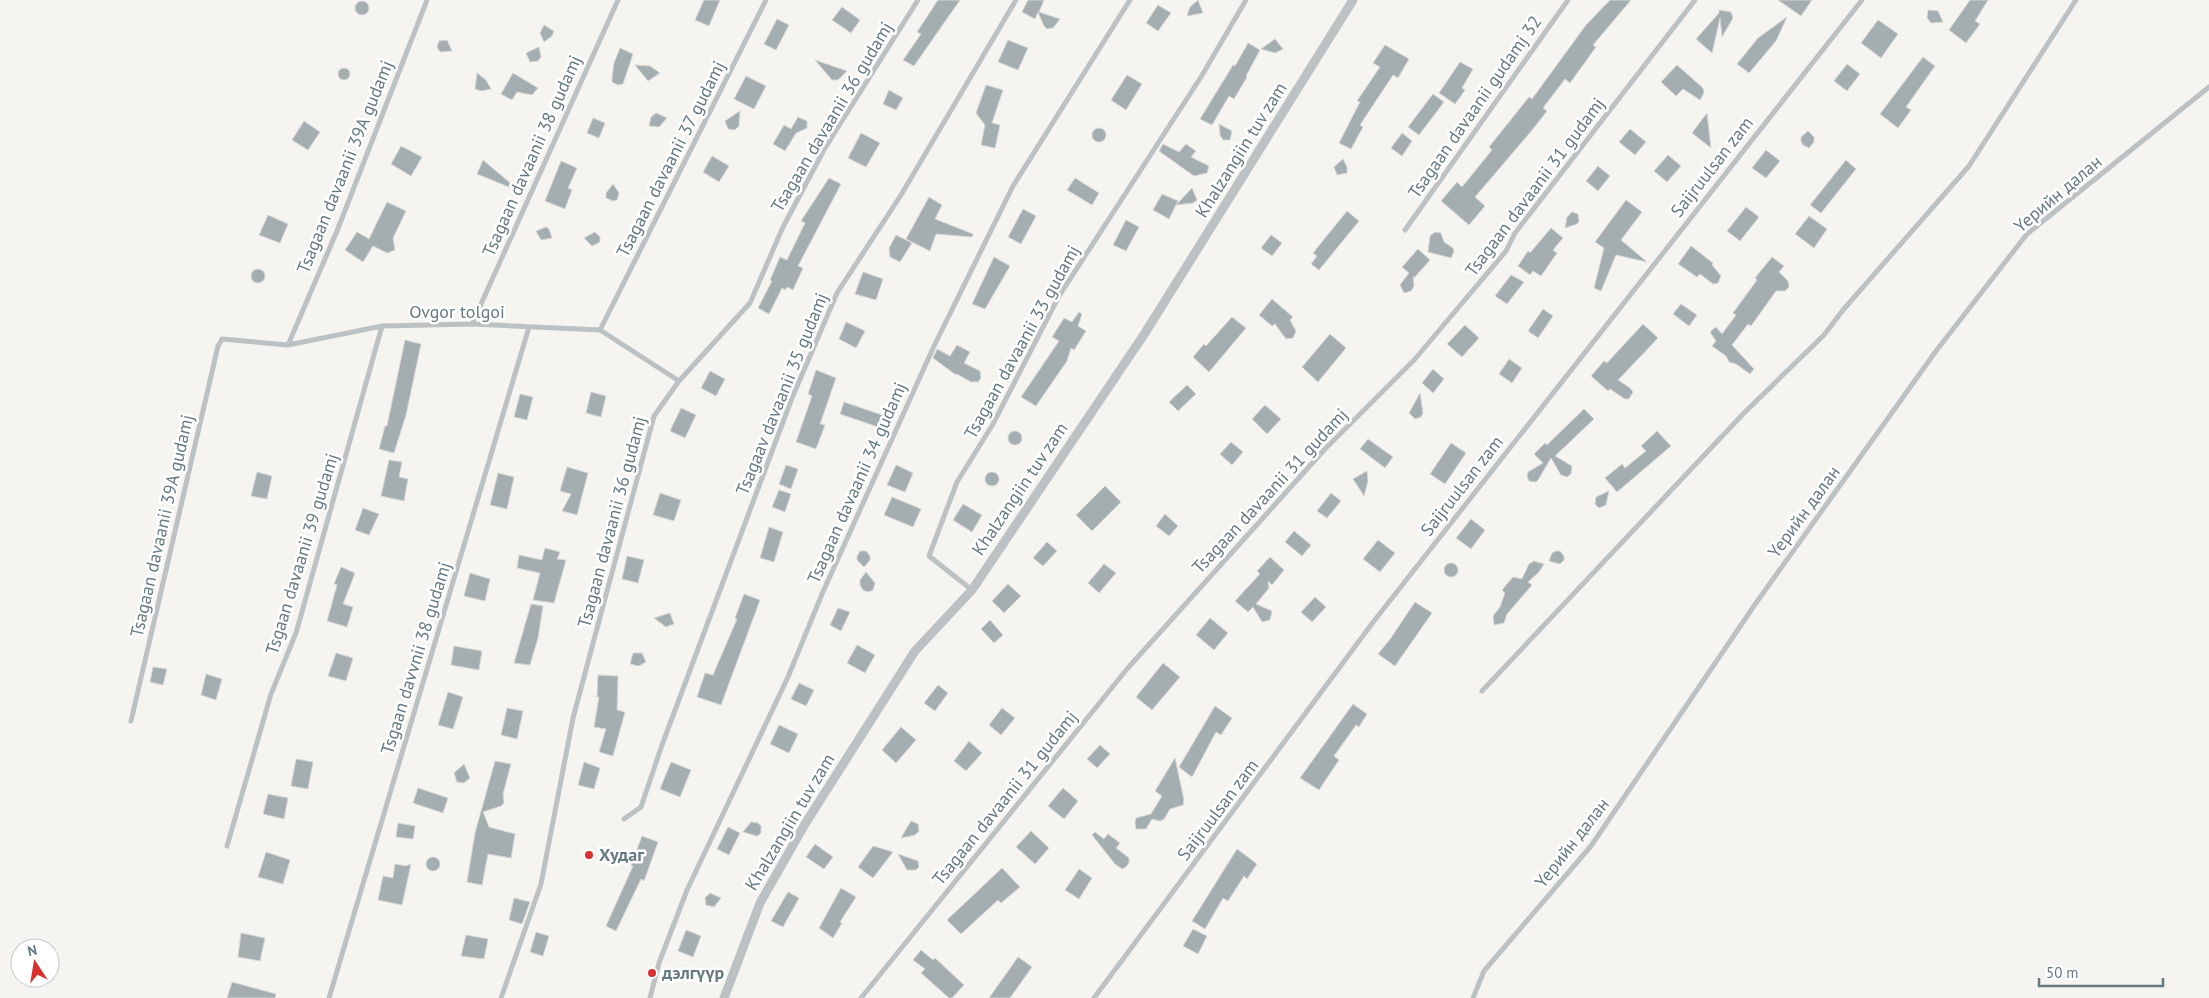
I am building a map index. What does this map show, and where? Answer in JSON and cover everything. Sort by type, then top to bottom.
[{"type":"street","name":"Tsagaan davaanii 39A gudamj","points":[[288,345],[336,231],[427,0]]},
{"type":"street","name":"Tsagaan davaanii 38 gudamj","points":[[472,324],[618,0]]},
{"type":"street","name":"Tsagaan davaanii 37 gudamj","points":[[600,330],[766,0]]},
{"type":"street","name":"Tsagaan davaanii 36 gudamj","points":[[501,998],[540,884],[573,718],[654,416],[679,381],[750,303],[783,227],[825,148],[918,0]]},
{"type":"street","name":"Tsagaav davaanii 35 gudamj","points":[[624,819],[641,807],[662,745],[792,398],[837,293],[901,195],[1016,0]]},
{"type":"street","name":"Tsagaan davaanii 34 gudamj","points":[[650,998],[659,963],[688,890],[788,677],[822,594],[934,346],[1013,186],[1130,0]]},
{"type":"street","name":"Tsagaan davaanii 33 gudamj","points":[[972,590],[929,556],[957,482],[993,424],[1059,296],[1202,77],[1246,0]]},
{"type":"street","name":"Khalzangiin tuv zam","points":[[724,998],[760,903],[805,824],[915,651],[972,590],[1145,333],[1353,0]]},
{"type":"street","name":"Tsagaan davaanii gudamj 32","points":[[1405,230],[1568,0]]},
{"type":"street","name":"Tsagaan davaanii 31 gudamj","points":[[861,998],[1127,669],[1324,449],[1415,359],[1500,258],[1515,233],[1695,0]]},
{"type":"street","name":"Saijruulsan zam","points":[[1094,998],[1380,614],[1862,0]]},
{"type":"street","points":[[1482,691],[1743,414],[1824,335],[1843,310],[1969,166],[2076,0]]},
{"type":"street","name":"Үерийн далан","points":[[1473,998],[1484,971],[1590,846],[1756,603],[1854,465],[1936,351],[2027,234],[2209,87]]},
{"type":"street","name":"Ovgor tolgoi","points":[[222,339],[288,345],[382,326],[472,324],[600,330]]},
{"type":"street","name":"Tsgaan davaanii 39 gudamj","points":[[227,846],[271,694],[296,633],[382,326]]},
{"type":"street","name":"Tsgaan davvnii 38 gudamj","points":[[329,998],[529,327]]},
{"type":"street","points":[[600,330],[679,381]]},
{"type":"street","name":"Tsagaan davaanii 39A gudamj","points":[[131,720],[218,346],[222,339]]},
{"type":"building","points":[[704,0],[720,0],[709,26],[695,20]]},
{"type":"building","points":[[938,0],[960,0],[914,66],[903,60],[921,34],[917,32]]},
{"type":"building","points":[[1028,0],[1044,0],[1039,12],[1060,19],[1053,28],[1047,29],[1044,26],[1038,12],[1035,19],[1022,12]]},
{"type":"building","points":[[1198,0],[1203,13],[1187,16],[1190,7]]},
{"type":"building","points":[[1610,0],[1631,0],[1593,45],[1596,47],[1570,83],[1565,79],[1543,108],[1547,111],[1475,197],[1485,206],[1469,225],[1441,201],[1457,182],[1462,187],[1492,150],[1489,147],[1529,97],[1532,99],[1586,25]]},
{"type":"building","points":[[1778,0],[1812,0],[1801,16]]},
{"type":"building","points":[[1970,0],[1988,0],[1975,21],[1980,24],[1966,43],[1949,30]]},
{"type":"building","points":[[362,1],[367,3],[369,8],[367,13],[362,15],[357,13],[355,8],[357,3]]},
{"type":"building","points":[[1158,5],[1171,13],[1158,31],[1146,23]]},
{"type":"building","points":[[842,7],[860,20],[851,33],[832,20]]},
{"type":"building","points":[[1719,10],[1731,12],[1733,18],[1722,37],[1720,18],[1712,53],[1696,39],[1719,13]]},
{"type":"building","points":[[1928,10],[1938,11],[1943,22],[1931,23],[1927,18]]},
{"type":"building","points":[[1787,17],[1776,41],[1749,73],[1737,64],[1758,38]]},
{"type":"building","points":[[777,19],[789,25],[776,50],[764,44]]},
{"type":"building","points":[[1878,20],[1898,34],[1881,58],[1861,43]]},
{"type":"building","points":[[544,25],[554,31],[552,36],[544,42],[540,33]]},
{"type":"building","points":[[1275,39],[1283,49],[1275,53],[1261,49]]},
{"type":"building","points":[[447,40],[452,51],[440,52],[437,47],[439,41]]},
{"type":"building","points":[[1008,40],[1028,48],[1018,70],[998,62]]},
{"type":"building","points":[[1248,43],[1260,50],[1234,99],[1229,96],[1212,125],[1200,119],[1233,65],[1235,66]]},
{"type":"building","points":[[1385,45],[1409,59],[1398,78],[1393,75],[1360,125],[1363,127],[1351,149],[1339,143],[1360,102],[1357,101],[1380,67],[1373,63]]},
{"type":"building","points":[[539,47],[541,57],[538,61],[530,62],[526,53]]},
{"type":"building","points":[[620,48],[633,54],[623,84],[618,85],[612,82],[612,78],[614,63]]},
{"type":"building","points":[[1923,57],[1935,66],[1906,107],[1911,110],[1898,128],[1880,114]]},
{"type":"building","points":[[815,60],[847,71],[838,80],[832,80]]},
{"type":"building","points":[[1460,62],[1473,69],[1462,88],[1465,90],[1455,104],[1439,93]]},
{"type":"building","points":[[1847,64],[1860,74],[1847,91],[1834,81]]},
{"type":"building","points":[[635,65],[650,66],[660,73],[648,81]]},
{"type":"building","points":[[1677,65],[1703,88],[1704,93],[1700,100],[1683,89],[1676,96],[1661,82]]},
{"type":"building","points":[[346,68],[349,69],[349,79],[342,80],[339,79],[338,72],[339,69]]},
{"type":"building","points":[[477,73],[486,80],[491,89],[481,91],[475,89]]},
{"type":"building","points":[[513,73],[538,88],[532,95],[517,92],[512,100],[501,94]]},
{"type":"building","points":[[1127,75],[1142,84],[1126,110],[1111,100]]},
{"type":"building","points":[[746,76],[766,86],[754,109],[734,99]]},
{"type":"building","points":[[986,85],[1003,90],[992,123],[1000,125],[995,148],[981,145],[985,125],[976,113]]},
{"type":"building","points":[[889,90],[903,98],[896,110],[883,104]]},
{"type":"building","points":[[1433,94],[1444,102],[1419,135],[1408,127]]},
{"type":"building","points":[[740,111],[739,126],[735,130],[728,129],[725,121]]},
{"type":"building","points":[[656,113],[667,118],[659,127],[649,126],[651,117]]},
{"type":"building","points":[[1707,113],[1711,148],[1692,133]]},
{"type":"building","points":[[798,117],[807,121],[807,128],[796,133],[785,151],[773,144],[784,125],[791,129]]},
{"type":"building","points":[[593,118],[605,123],[599,138],[587,133]]},
{"type":"building","points":[[304,121],[320,132],[308,150],[292,140]]},
{"type":"building","points":[[1219,124],[1232,131],[1230,140],[1223,140],[1220,135]]},
{"type":"building","points":[[1099,128],[1104,130],[1106,135],[1104,140],[1099,142],[1094,140],[1092,135],[1094,130]]},
{"type":"building","points":[[1630,129],[1646,142],[1635,155],[1619,142]]},
{"type":"building","points":[[1808,131],[1814,137],[1814,142],[1809,148],[1803,145],[1801,141],[1801,137]]},
{"type":"building","points":[[861,133],[880,143],[866,167],[848,158]]},
{"type":"building","points":[[1402,133],[1412,141],[1402,156],[1391,148]]},
{"type":"building","points":[[1163,144],[1179,152],[1186,144],[1196,151],[1191,157],[1209,166],[1207,173],[1194,176],[1159,151]]},
{"type":"building","points":[[401,146],[422,157],[411,176],[391,164]]},
{"type":"building","points":[[1766,150],[1780,161],[1766,178],[1752,168]]},
{"type":"building","points":[[1668,155],[1681,166],[1667,182],[1654,171]]},
{"type":"building","points":[[712,156],[729,166],[719,182],[703,172]]},
{"type":"building","points":[[1343,159],[1347,167],[1347,173],[1337,175],[1334,167]]},
{"type":"building","points":[[483,160],[515,187],[514,189],[477,174]]},
{"type":"building","points":[[1846,160],[1856,169],[1821,213],[1810,205]]},
{"type":"building","points":[[561,161],[577,168],[568,188],[572,190],[565,209],[545,201]]},
{"type":"building","points":[[1598,166],[1610,176],[1598,191],[1586,181]]},
{"type":"building","points":[[829,178],[841,184],[798,266],[803,268],[793,290],[787,287],[785,290],[782,288],[769,314],[758,308],[772,281],[770,280],[780,257],[787,260],[805,223],[801,221]]},
{"type":"building","points":[[1075,178],[1099,193],[1092,205],[1067,190]]},
{"type":"building","points":[[613,184],[619,193],[617,200],[613,201],[606,198],[606,193]]},
{"type":"building","points":[[1192,188],[1197,200],[1193,203],[1176,205]]},
{"type":"building","points":[[1162,194],[1178,201],[1169,219],[1153,210]]},
{"type":"building","points":[[929,197],[942,205],[935,219],[973,234],[972,237],[936,234],[930,251],[906,239]]},
{"type":"building","points":[[1626,200],[1642,212],[1621,240],[1647,262],[1616,255],[1601,291],[1594,288],[1604,248],[1595,242]]},
{"type":"building","points":[[387,202],[406,211],[393,238],[395,250],[387,253],[373,246],[363,262],[345,250],[357,232],[369,239]]},
{"type":"building","points":[[1746,207],[1759,217],[1740,241],[1727,231]]},
{"type":"building","points":[[1023,209],[1036,216],[1021,244],[1008,237]]},
{"type":"building","points":[[1347,211],[1359,221],[1319,270],[1311,264],[1317,256],[1313,253]]},
{"type":"building","points":[[1572,212],[1578,214],[1579,221],[1577,224],[1565,228],[1567,217]]},
{"type":"building","points":[[268,215],[288,224],[280,243],[259,235]]},
{"type":"building","points":[[1809,216],[1827,229],[1814,248],[1795,234]]},
{"type":"building","points":[[1126,220],[1139,227],[1126,251],[1113,245]]},
{"type":"building","points":[[546,227],[549,229],[552,238],[541,240],[536,231]]},
{"type":"building","points":[[1551,228],[1563,238],[1553,250],[1557,253],[1541,276],[1533,271],[1530,275],[1518,266],[1528,251],[1530,253]]},
{"type":"building","points":[[595,232],[600,237],[600,242],[592,246],[584,238]]},
{"type":"building","points":[[1435,232],[1441,233],[1444,242],[1453,248],[1454,251],[1451,258],[1428,252],[1430,236]]},
{"type":"building","points":[[896,235],[912,243],[900,262],[890,257],[889,248]]},
{"type":"building","points":[[1271,235],[1282,243],[1272,256],[1261,248]]},
{"type":"building","points":[[1691,246],[1713,263],[1712,265],[1721,276],[1718,283],[1713,284],[1700,274],[1697,277],[1678,264]]},
{"type":"building","points":[[1418,249],[1430,260],[1414,278],[1413,276],[1414,286],[1411,291],[1404,293],[1400,285],[1409,273],[1402,267]]},
{"type":"building","points":[[994,257],[1010,266],[985,309],[972,304]]},
{"type":"building","points":[[1772,257],[1784,266],[1779,272],[1788,281],[1789,287],[1785,291],[1776,291],[1751,326],[1748,324],[1732,345],[1754,369],[1750,374],[1736,364],[1729,362],[1726,356],[1712,346],[1716,341],[1710,332],[1716,327],[1722,334],[1736,315],[1733,313],[1757,280],[1755,278]]},
{"type":"building","points":[[258,269],[263,271],[265,276],[263,281],[258,283],[253,281],[251,276],[253,271]]},
{"type":"building","points":[[863,272],[883,279],[876,300],[855,294]]},
{"type":"building","points":[[1511,275],[1524,282],[1507,304],[1495,296]]},
{"type":"building","points":[[1272,299],[1293,317],[1290,320],[1296,331],[1293,338],[1286,339],[1275,324],[1272,326],[1259,315]]},
{"type":"building","points":[[1681,304],[1697,315],[1689,326],[1673,314]]},
{"type":"building","points":[[1543,309],[1553,316],[1538,338],[1528,331]]},
{"type":"building","points":[[1079,312],[1082,314],[1078,326],[1086,331],[1074,350],[1071,348],[1067,361],[1036,406],[1021,397],[1059,341],[1052,337],[1064,318],[1072,322]]},
{"type":"building","points":[[1232,317],[1246,328],[1209,372],[1193,357],[1204,344],[1206,346]]},
{"type":"building","points":[[846,322],[865,331],[856,348],[839,339]]},
{"type":"building","points":[[1643,324],[1658,338],[1618,380],[1633,392],[1629,399],[1625,399],[1610,389],[1608,391],[1591,376],[1604,361],[1607,363]]},
{"type":"building","points":[[1465,325],[1479,338],[1462,357],[1447,344]]},
{"type":"building","points":[[1330,334],[1346,348],[1318,382],[1302,367]]},
{"type":"building","points":[[405,340],[421,344],[406,415],[394,453],[379,449],[385,426],[387,426]]},
{"type":"building","points":[[957,345],[970,352],[964,363],[980,371],[981,378],[978,382],[971,382],[956,375],[933,358],[937,349],[950,356]]},
{"type":"building","points":[[1509,359],[1522,368],[1512,383],[1499,374]]},
{"type":"building","points":[[1433,369],[1444,379],[1433,393],[1422,383]]},
{"type":"building","points":[[816,370],[836,378],[820,424],[825,425],[816,449],[796,442],[812,396],[808,394]]},
{"type":"building","points":[[710,371],[725,379],[716,396],[701,388]]},
{"type":"building","points":[[1187,385],[1196,394],[1178,411],[1169,402]]},
{"type":"building","points":[[591,392],[606,396],[601,417],[586,413]]},
{"type":"building","points":[[1420,393],[1423,413],[1421,417],[1415,419],[1409,413]]},
{"type":"building","points":[[520,394],[533,397],[527,420],[514,417]]},
{"type":"building","points":[[844,402],[882,415],[878,427],[840,414]]},
{"type":"building","points":[[1265,405],[1281,419],[1267,434],[1252,419]]},
{"type":"building","points":[[681,408],[696,415],[685,438],[670,431]]},
{"type":"building","points":[[1584,409],[1594,419],[1555,456],[1572,466],[1571,474],[1567,477],[1561,475],[1551,458],[1538,480],[1536,482],[1529,481],[1528,472],[1543,463],[1534,454],[1545,443],[1547,445]]},
{"type":"building","points":[[1015,431],[1020,433],[1022,438],[1020,443],[1015,445],[1010,443],[1008,438],[1010,433]]},
{"type":"building","points":[[1657,431],[1671,446],[1617,492],[1605,478],[1622,464],[1625,468],[1646,451],[1641,446]]},
{"type":"building","points":[[1368,439],[1393,457],[1385,468],[1360,449]]},
{"type":"building","points":[[1231,442],[1243,452],[1232,465],[1220,454]]},
{"type":"building","points":[[1451,443],[1466,453],[1445,484],[1430,474]]},
{"type":"building","points":[[389,460],[402,462],[399,477],[408,479],[404,501],[381,496]]},
{"type":"building","points":[[786,465],[798,469],[791,489],[779,484]]},
{"type":"building","points":[[896,465],[913,473],[905,492],[887,485]]},
{"type":"building","points":[[567,467],[588,473],[577,515],[562,511],[571,494],[560,491]]},
{"type":"building","points":[[1367,471],[1368,481],[1364,496],[1353,479]]},
{"type":"building","points":[[257,472],[272,476],[267,499],[251,496]]},
{"type":"building","points":[[992,472],[997,474],[999,479],[997,484],[992,486],[987,484],[985,479],[987,474]]},
{"type":"building","points":[[498,473],[514,477],[507,509],[490,505]]},
{"type":"building","points":[[1105,486],[1121,502],[1092,531],[1076,515]]},
{"type":"building","points":[[779,490],[791,494],[785,512],[772,507]]},
{"type":"building","points":[[1609,491],[1606,505],[1599,508],[1595,504],[1596,497]]},
{"type":"building","points":[[660,493],[681,500],[674,521],[653,515]]},
{"type":"building","points":[[1331,493],[1341,501],[1327,518],[1317,511]]},
{"type":"building","points":[[892,497],[921,509],[913,527],[884,515]]},
{"type":"building","points":[[963,504],[982,515],[972,532],[953,520]]},
{"type":"building","points":[[363,508],[379,514],[369,535],[355,530]]},
{"type":"building","points":[[1165,514],[1178,526],[1169,536],[1156,526]]},
{"type":"building","points":[[1471,519],[1485,530],[1471,549],[1456,538]]},
{"type":"building","points":[[769,527],[783,532],[774,562],[760,558]]},
{"type":"building","points":[[1294,531],[1311,545],[1302,556],[1285,542]]},
{"type":"building","points":[[1378,540],[1395,553],[1380,572],[1363,559]]},
{"type":"building","points":[[1047,542],[1057,551],[1043,566],[1033,558]]},
{"type":"building","points":[[545,548],[560,552],[557,559],[566,560],[554,603],[533,600],[540,573],[517,568],[519,555],[542,560]]},
{"type":"building","points":[[860,551],[866,551],[870,556],[870,560],[864,567],[857,560]]},
{"type":"building","points":[[1560,551],[1564,556],[1564,560],[1560,564],[1549,561],[1552,553]]},
{"type":"building","points":[[627,556],[644,560],[638,583],[622,579]]},
{"type":"building","points":[[1270,557],[1284,570],[1272,585],[1268,581],[1269,588],[1256,604],[1272,611],[1270,620],[1262,622],[1253,607],[1248,612],[1235,601],[1260,574],[1257,571]]},
{"type":"building","points":[[1534,561],[1544,564],[1539,572],[1528,582],[1532,585],[1507,614],[1504,623],[1494,625],[1493,616],[1500,607],[1505,593],[1502,590],[1513,577],[1522,579],[1529,564]]},
{"type":"building","points":[[1451,563],[1456,565],[1458,570],[1456,575],[1451,577],[1446,575],[1444,570],[1446,565]]},
{"type":"building","points":[[1104,564],[1116,573],[1099,593],[1088,583]]},
{"type":"building","points":[[341,567],[355,573],[343,604],[353,607],[347,627],[327,621],[337,585],[334,584]]},
{"type":"building","points":[[866,572],[875,583],[873,590],[868,592],[863,590],[860,585],[860,580]]},
{"type":"building","points":[[470,573],[490,579],[485,601],[464,596]]},
{"type":"building","points":[[1008,584],[1021,596],[1004,613],[992,601]]},
{"type":"building","points":[[744,594],[760,600],[721,705],[697,697],[705,673],[713,675],[737,619],[735,618]]},
{"type":"building","points":[[1315,597],[1326,607],[1312,622],[1301,612]]},
{"type":"building","points":[[1415,602],[1432,613],[1395,666],[1378,654]]},
{"type":"building","points":[[531,604],[543,606],[538,638],[530,665],[514,663]]},
{"type":"building","points":[[838,608],[850,612],[841,631],[830,625]]},
{"type":"building","points":[[670,613],[674,624],[666,627],[654,618]]},
{"type":"building","points":[[1210,618],[1228,633],[1214,650],[1196,635]]},
{"type":"building","points":[[990,620],[1003,635],[994,643],[981,629]]},
{"type":"building","points":[[857,645],[875,655],[865,673],[847,663]]},
{"type":"building","points":[[454,646],[482,651],[479,670],[451,665]]},
{"type":"building","points":[[336,653],[353,658],[346,681],[328,676]]},
{"type":"building","points":[[633,653],[642,653],[646,662],[639,666],[630,664]]},
{"type":"building","points":[[1163,663],[1180,677],[1152,710],[1136,697]]},
{"type":"building","points":[[153,667],[167,669],[163,685],[150,682]]},
{"type":"building","points":[[206,674],[222,679],[216,700],[201,695]]},
{"type":"building","points":[[598,675],[618,676],[617,710],[625,712],[613,756],[599,752],[606,729],[594,727],[599,697],[597,697]]},
{"type":"building","points":[[799,683],[814,690],[806,706],[791,699]]},
{"type":"building","points":[[938,685],[948,693],[935,711],[924,703]]},
{"type":"building","points":[[448,692],[463,697],[453,729],[438,725]]},
{"type":"building","points":[[1353,704],[1367,714],[1359,727],[1356,725],[1334,756],[1339,760],[1319,790],[1300,778]]},
{"type":"building","points":[[1215,706],[1232,718],[1221,735],[1216,732],[1192,777],[1179,767]]},
{"type":"building","points":[[507,708],[523,711],[517,739],[501,735]]},
{"type":"building","points":[[1002,708],[1015,718],[1001,735],[989,725]]},
{"type":"building","points":[[779,725],[798,734],[789,753],[770,744]]},
{"type":"building","points":[[901,727],[916,740],[896,763],[882,750]]},
{"type":"building","points":[[969,741],[982,753],[966,771],[954,761]]},
{"type":"building","points":[[1100,745],[1110,754],[1097,768],[1087,759]]},
{"type":"building","points":[[1175,758],[1184,800],[1183,805],[1170,809],[1164,819],[1160,821],[1152,819],[1146,829],[1136,829],[1136,818],[1151,814],[1162,796],[1155,791]]},
{"type":"building","points":[[296,759],[313,762],[308,789],[291,786]]},
{"type":"building","points":[[495,761],[511,764],[503,794],[504,803],[501,806],[483,812],[489,827],[515,834],[511,858],[488,854],[482,885],[467,882],[475,833]]},
{"type":"building","points":[[584,762],[600,768],[594,789],[578,785]]},
{"type":"building","points":[[671,762],[691,770],[680,797],[660,789]]},
{"type":"building","points":[[464,764],[470,778],[464,783],[457,782],[454,773]]},
{"type":"building","points":[[418,788],[448,798],[443,813],[413,803]]},
{"type":"building","points":[[1063,788],[1078,801],[1064,819],[1048,806]]},
{"type":"building","points":[[268,794],[288,798],[284,819],[263,814]]},
{"type":"building","points":[[911,821],[918,824],[919,831],[915,835],[901,838]]},
{"type":"building","points":[[751,822],[758,823],[761,826],[761,833],[757,836],[743,832]]},
{"type":"building","points":[[398,823],[415,826],[413,839],[396,837]]},
{"type":"building","points":[[728,827],[740,833],[729,855],[717,849]]},
{"type":"building","points":[[1031,831],[1049,848],[1035,864],[1016,847]]},
{"type":"building","points":[[1095,832],[1104,839],[1108,834],[1120,843],[1116,848],[1129,858],[1129,863],[1126,867],[1122,869],[1115,864],[1092,835]]},
{"type":"building","points":[[642,836],[658,842],[644,881],[641,879],[616,931],[606,926],[633,866],[631,865]]},
{"type":"building","points":[[815,844],[833,857],[824,869],[806,857]]},
{"type":"building","points":[[873,846],[893,852],[873,878],[858,867]]},
{"type":"building","points":[[1237,849],[1257,864],[1247,879],[1244,876],[1228,901],[1223,898],[1205,929],[1192,921]]},
{"type":"building","points":[[266,852],[290,860],[283,884],[258,877]]},
{"type":"building","points":[[898,854],[918,861],[919,867],[916,870],[907,870]]},
{"type":"building","points":[[430,857],[436,857],[440,864],[436,871],[430,871],[426,867],[426,861]]},
{"type":"building","points":[[395,864],[406,866],[411,864],[402,905],[378,900],[383,876],[393,878]]},
{"type":"building","points":[[1002,868],[1020,887],[1001,903],[998,900],[961,934],[947,920]]},
{"type":"building","points":[[1079,869],[1092,878],[1079,899],[1065,890]]},
{"type":"building","points":[[841,888],[856,897],[840,922],[842,923],[833,938],[819,928]]},
{"type":"building","points":[[788,892],[799,898],[783,927],[771,921]]},
{"type":"building","points":[[710,893],[721,898],[714,907],[706,905],[705,898]]},
{"type":"building","points":[[514,898],[530,902],[522,924],[509,920]]},
{"type":"building","points":[[1193,929],[1207,936],[1198,954],[1183,946]]},
{"type":"building","points":[[686,930],[701,936],[693,957],[678,951]]},
{"type":"building","points":[[536,932],[549,936],[543,956],[530,952]]},
{"type":"building","points":[[241,933],[265,938],[260,961],[238,957]]},
{"type":"building","points":[[466,935],[488,939],[484,959],[461,956]]},
{"type":"building","points":[[921,950],[933,960],[935,958],[964,985],[952,998],[949,998],[921,973],[925,969],[913,960]]},
{"type":"building","points":[[1018,957],[1032,967],[1010,998],[989,998]]},
{"type":"building","points":[[232,982],[276,994],[275,998],[227,998]]},
{"type":"place","name":"Худаг","points":[[589,855]]},
{"type":"place","name":"дэлгүүр","points":[[652,973]]}]
